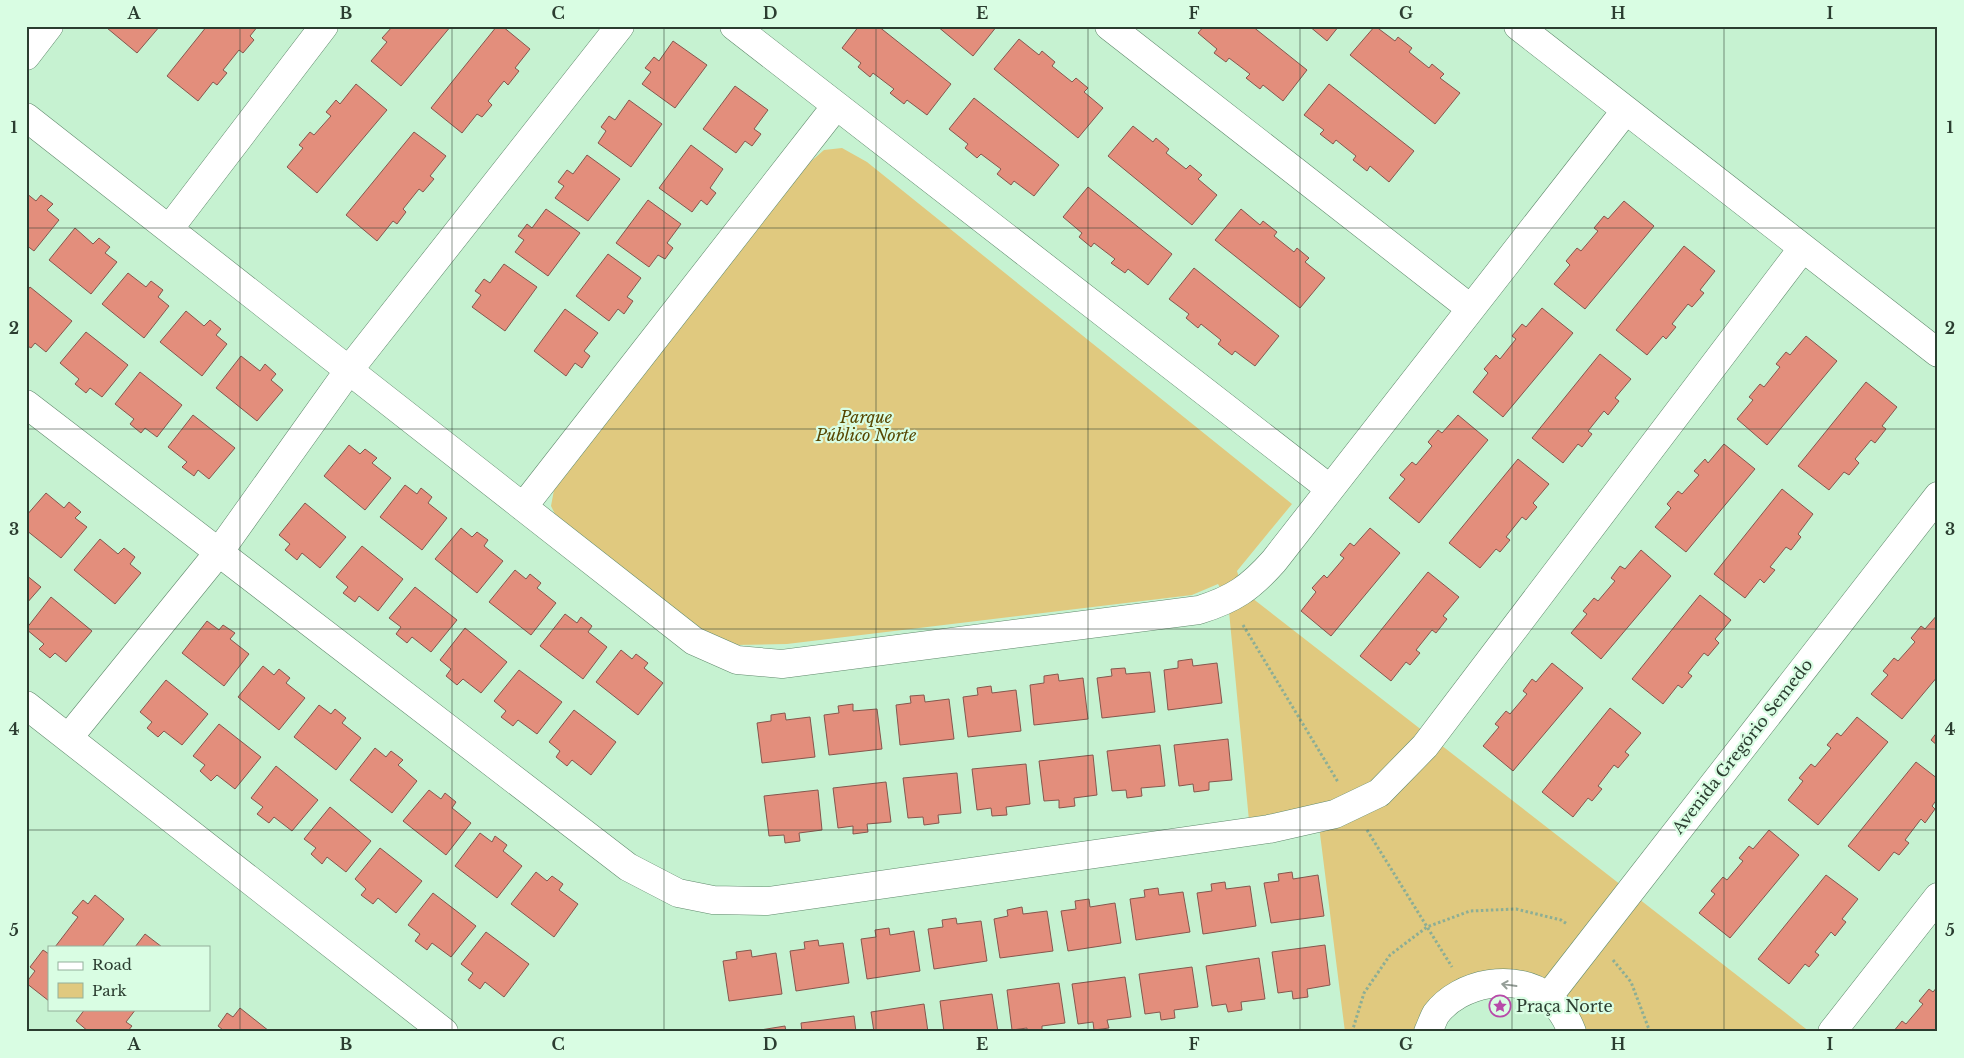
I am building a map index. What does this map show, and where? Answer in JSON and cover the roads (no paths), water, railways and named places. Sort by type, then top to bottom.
[{"type":"street","points":[[26,56],[48,26]]},
{"type":"street","points":[[169,229],[324,26]]},
{"type":"street","points":[[69,737],[219,552],[349,370],[620,26]]},
{"type":"street","points":[[734,26],[1329,488]]},
{"type":"street","points":[[1109,26],[1470,308]]},
{"type":"street","points":[[1518,26],[1938,353]]},
{"type":"street","points":[[523,507],[836,106]]},
{"type":"street","points":[[26,117],[694,641],[737,660],[782,664],[1199,610],[1228,601],[1260,576],[1626,110]]},
{"type":"street","points":[[26,404],[628,867],[678,893],[713,900],[768,901],[1269,829],[1335,814],[1379,793],[1425,746],[1802,249]]},
{"type":"street","name":"Avenida Gregório Semedo","points":[[1548,997],[1938,496]]},
{"type":"street","points":[[26,705],[444,1032]]},
{"type":"street","points":[[1832,1032],[1938,897]]},
{"type":"street","points":[[1428,1032],[1436,1014],[1455,997],[1478,986],[1503,983],[1527,988],[1548,997],[1566,1018],[1572,1032]]},
{"type":"place","name":"Praça Norte","points":[[1500,1006]]},
{"type":"park label","name":"Parque Público Norte","points":[[866,426]]}]
